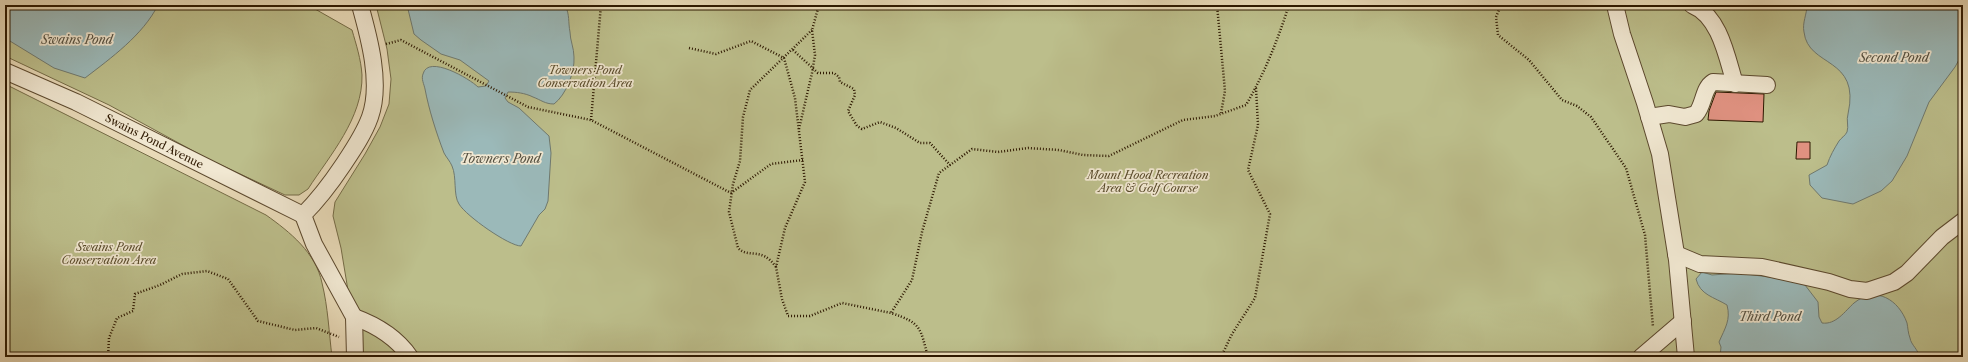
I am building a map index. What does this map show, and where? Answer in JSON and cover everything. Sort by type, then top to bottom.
[{"type":"street","points":[[355,357],[354,324],[314,244],[303,215],[331,182],[349,156],[371,117],[374,77],[372,47],[360,5]]},
{"type":"street","points":[[1615,5],[1622,34],[1660,154],[1676,254],[1686,357]]},
{"type":"street","points":[[1692,5],[1698,7],[1713,23],[1724,46],[1735,84]]},
{"type":"street","name":"Swains Pond Avenue","points":[[5,71],[76,102],[303,215]]},
{"type":"street","points":[[1649,117],[1670,114],[1691,117],[1701,109],[1705,93],[1711,83],[1767,85]]},
{"type":"street","points":[[1676,254],[1700,264],[1762,267],[1829,282],[1850,289],[1867,291],[1894,282],[1906,273],[1942,237],[1963,221]]},
{"type":"street","points":[[1644,354],[1683,321]]},
{"type":"street","points":[[354,324],[369,322],[406,350],[410,357]]},
{"type":"path","points":[[591,120],[601,5]]},
{"type":"path","points":[[798,131],[815,55],[812,30],[819,5]]},
{"type":"path","points":[[1217,5],[1225,91],[1220,113]]},
{"type":"path","points":[[891,313],[912,280],[922,232],[938,173],[972,149],[998,152],[1028,148],[1059,150],[1083,155],[1109,156],[1183,120],[1215,116],[1246,105],[1277,44],[1289,5]]},
{"type":"path","points":[[1501,5],[1496,17],[1498,34],[1529,60],[1562,100],[1577,106],[1591,117],[1626,168],[1645,235],[1653,323],[1652,335],[1644,354]]},
{"type":"path","points":[[776,267],[769,258],[760,254],[741,251],[738,248],[729,212],[731,194],[740,161],[743,117],[750,90],[812,30]]},
{"type":"path","points":[[401,40],[528,107],[591,120],[731,194]]},
{"type":"path","points":[[689,48],[716,54],[751,41],[784,58],[795,98],[805,182],[785,228],[776,267],[782,299],[788,316],[810,316],[842,303],[891,313],[907,318],[920,328],[928,357]]},
{"type":"path","points":[[793,50],[818,73],[834,73],[839,77],[840,82],[854,89],[856,95],[848,111],[857,126],[862,129],[880,122],[896,128],[920,143],[930,143],[950,165]]},
{"type":"path","points":[[1221,357],[1232,334],[1255,298],[1270,214],[1248,170],[1258,125],[1256,87]]},
{"type":"path","points":[[731,194],[771,164],[803,160]]},
{"type":"path","points":[[108,357],[110,338],[117,318],[133,311],[135,294],[160,285],[182,274],[207,272],[228,279],[258,321],[294,330],[316,328],[340,337],[354,324]]},
{"type":"green space","points":[[5,5],[308,5],[352,30],[362,75],[361,91],[357,106],[344,135],[308,189],[299,195],[285,195],[208,159],[109,105],[5,56]]},
{"type":"green space","name":"Mount Hood Recreation Area & Golf Course","points":[[376,5],[1963,5],[1963,357],[359,357],[341,248],[333,216],[335,202],[380,127],[389,104],[391,79],[387,49]]},
{"type":"green space","name":"Swains Pond Conservation Area","points":[[5,84],[266,215],[293,236],[308,253],[319,272],[326,301],[332,357],[5,357]]},
{"type":"water","name":"Swains Pond","points":[[5,5],[158,5],[144,26],[126,45],[85,78],[54,68],[5,38]]},
{"type":"water","name":"Towners Pond","points":[[407,5],[565,5],[567,9],[574,63],[569,83],[562,95],[554,104],[546,103],[530,96],[517,93],[508,92],[505,98],[508,102],[519,108],[549,136],[551,153],[548,201],[545,209],[539,215],[521,246],[515,245],[488,230],[470,216],[459,204],[456,196],[453,170],[438,137],[422,78],[426,68],[433,66],[458,74],[478,87],[486,86],[489,81],[460,60],[441,54],[414,34]]},
{"type":"water","name":"Second Pond","points":[[1807,5],[1963,5],[1963,51],[1955,67],[1929,102],[1907,156],[1892,181],[1881,191],[1853,204],[1822,198],[1810,185],[1809,175],[1827,165],[1837,144],[1847,132],[1847,116],[1850,95],[1847,82],[1841,72],[1814,52],[1808,43],[1804,32]]},
{"type":"water","name":"Third Pond","points":[[1702,272],[1712,275],[1739,273],[1783,279],[1805,285],[1818,302],[1819,317],[1822,323],[1836,320],[1854,303],[1862,298],[1870,295],[1878,295],[1886,298],[1893,302],[1903,315],[1907,323],[1911,341],[1918,352],[1919,357],[1720,357],[1721,347],[1719,342],[1728,320],[1727,305],[1708,295],[1701,289],[1696,279]]},
{"type":"building","points":[[1716,92],[1764,94],[1763,122],[1708,120],[1709,111]]},
{"type":"building","points":[[1797,142],[1810,142],[1810,159],[1796,159]]},
{"type":"park label","name":"Towners Pond Conservation Area","points":[[585,76]]}]
